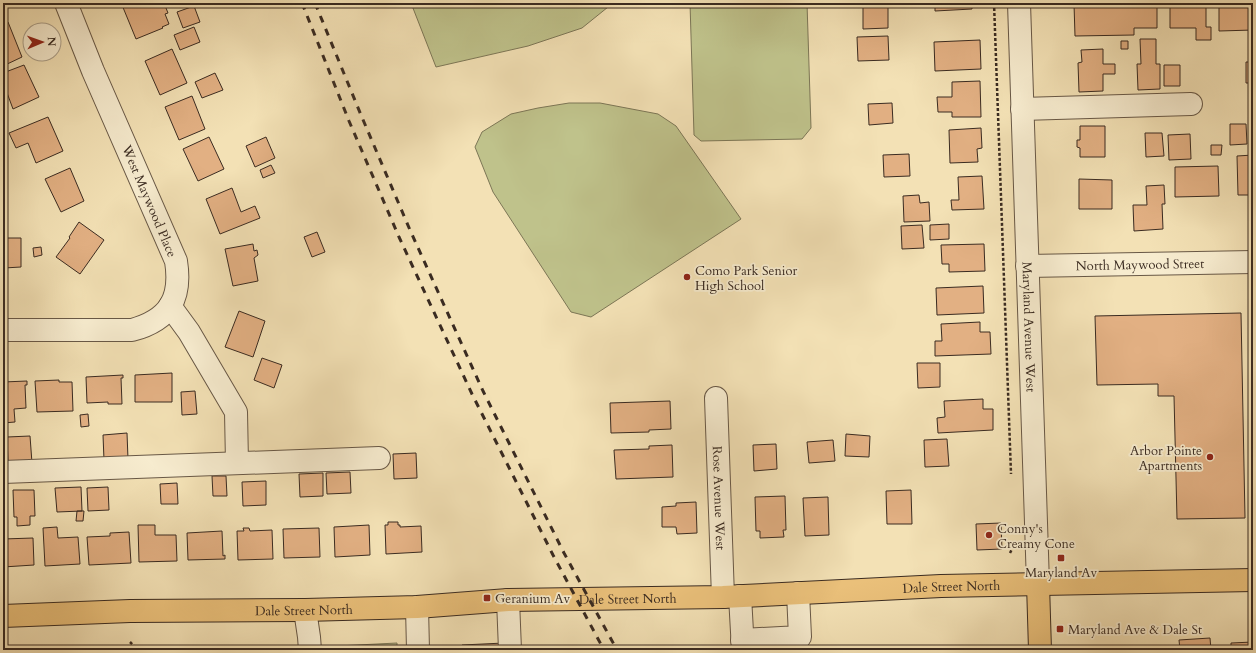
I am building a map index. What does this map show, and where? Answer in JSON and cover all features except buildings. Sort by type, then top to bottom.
[{"type":"main road","name":"Dale Street North","points":[[3,616],[130,611],[305,610],[417,607],[508,600],[732,597],[941,586],[1253,580]]},
{"type":"main road","name":"Maryland Avenue West","points":[[1038,584],[1040,650]]},
{"type":"street","name":"West Maywood Place","points":[[3,330],[132,330],[147,326],[160,318],[170,306],[177,292],[178,277],[176,261],[93,71],[66,3]]},
{"type":"street","name":"Maryland Avenue West","points":[[1020,3],[1022,109],[1038,584]]},
{"type":"street","points":[[1022,109],[1191,104]]},
{"type":"street","name":"North Maywood Street","points":[[1027,266],[1253,262]]},
{"type":"street","points":[[170,306],[189,332],[236,412],[237,462]]},
{"type":"street","name":"Rose Avenue West","points":[[716,398],[732,597],[742,645]]},
{"type":"street","points":[[3,472],[237,462],[379,458]]},
{"type":"street","points":[[742,645],[800,637],[798,593]]},
{"type":"street","points":[[508,600],[510,650]]},
{"type":"street","points":[[417,607],[418,650]]},
{"type":"street","points":[[305,610],[310,637],[310,650]]},
{"type":"path","points":[[994,3],[1011,474]]},
{"type":"path","points":[[1010,553],[1014,544]]},
{"type":"path","points":[[130,642],[138,650]]},
{"type":"green space","points":[[411,3],[613,3],[582,28],[528,46],[436,67]]},
{"type":"green space","points":[[690,3],[807,3],[811,128],[802,139],[701,141],[694,135]]},
{"type":"green space","points":[[569,103],[600,103],[658,114],[676,126],[741,219],[591,317],[571,312],[493,192],[475,147],[482,132],[511,114]]},
{"type":"green space","points":[[397,643],[397,650],[258,650]]},
{"type":"railway","points":[[302,3],[349,121],[399,237],[472,394],[553,555],[604,650]]},
{"type":"railway","points":[[315,3],[410,230],[483,391],[564,553],[617,650]]},
{"type":"place","name":"Como Park Senior High School","points":[[687,277]]},
{"type":"place","name":"Arbor Pointe Apartments","points":[[1210,457]]},
{"type":"place","name":"Conny's Creamy Cone","points":[[989,535]]},
{"type":"place","name":"Maryland Av","points":[[1061,558]]},
{"type":"place","name":"Geranium Av","points":[[487,598]]},
{"type":"place","name":"Maryland Ave & Dale St","points":[[1060,629]]}]
